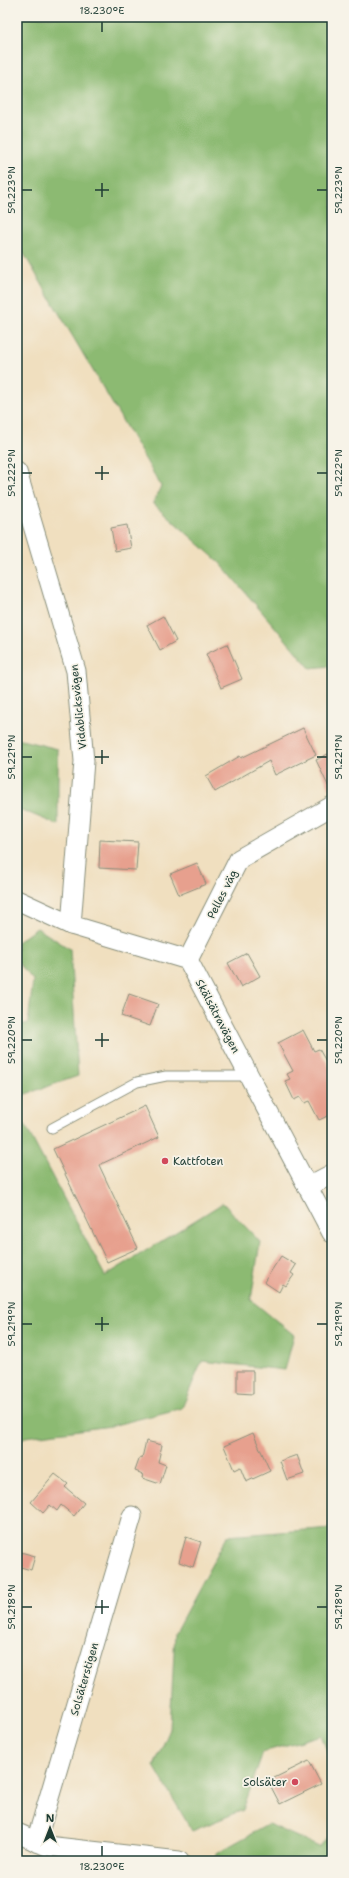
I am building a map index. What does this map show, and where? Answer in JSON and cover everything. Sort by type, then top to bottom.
[{"type":"street","name":"Vidablicksvägen","points":[[17,472],[76,671],[84,761],[71,925]]},
{"type":"street","name":"Pelles väg","points":[[188,960],[239,859],[332,806]]},
{"type":"street","points":[[17,900],[71,925],[188,960]]},
{"type":"street","name":"Skälsätravägen","points":[[188,960],[332,1233]]},
{"type":"street","points":[[307,1187],[332,1174]]},
{"type":"street","name":"Solsäterstigen","points":[[36,1842],[132,1516]]},
{"type":"street","points":[[17,1833],[47,1846],[179,1861]]},
{"type":"lane","points":[[52,1128],[137,1082],[166,1076],[249,1076]]},
{"type":"green space","points":[[17,17],[332,17],[332,666],[310,668],[220,563],[153,503],[161,486],[17,242]]},
{"type":"green space","points":[[17,739],[58,749],[58,825],[17,808]]},
{"type":"green space","points":[[37,928],[70,949],[78,1076],[17,1097],[17,1024],[28,1024],[33,980],[17,961],[17,942]]},
{"type":"green space","points":[[17,1110],[105,1276],[223,1203],[260,1242],[251,1300],[294,1335],[285,1370],[202,1361],[182,1408],[111,1426],[25,1437],[17,1443]]},
{"type":"green space","points":[[332,1528],[332,1764],[321,1735],[263,1752],[243,1810],[192,1831],[154,1766],[170,1729],[175,1632],[227,1536]]},
{"type":"green space","points":[[269,1824],[319,1847],[332,1833],[332,1861],[229,1861],[215,1854]]},
{"type":"building","points":[[127,525],[131,548],[115,551],[111,528]]},
{"type":"building","points":[[163,616],[176,641],[160,650],[147,625]]},
{"type":"building","points":[[227,644],[242,679],[221,688],[206,654]]},
{"type":"building","points":[[303,728],[316,755],[275,775],[269,761],[215,792],[206,776],[240,756],[241,758]]},
{"type":"building","points":[[328,754],[332,762],[332,794],[316,760]]},
{"type":"building","points":[[100,840],[138,842],[136,870],[99,868]]},
{"type":"building","points":[[197,863],[206,884],[179,895],[170,874]]},
{"type":"building","points":[[247,953],[260,976],[241,987],[228,963]]},
{"type":"building","points":[[129,994],[158,1004],[150,1026],[121,1016]]},
{"type":"building","points":[[303,1030],[314,1051],[319,1049],[332,1072],[332,1114],[319,1120],[309,1101],[304,1103],[300,1097],[294,1100],[285,1081],[290,1079],[287,1074],[293,1071],[278,1043]]},
{"type":"building","points":[[145,1106],[159,1137],[99,1165],[138,1248],[107,1262],[53,1149]]},
{"type":"building","points":[[281,1256],[296,1265],[291,1273],[294,1275],[286,1286],[283,1284],[279,1292],[264,1282]]},
{"type":"building","points":[[237,1371],[253,1371],[253,1394],[237,1393]]},
{"type":"building","points":[[253,1433],[270,1471],[246,1482],[240,1467],[234,1470],[224,1446]]},
{"type":"building","points":[[146,1441],[162,1445],[158,1462],[166,1465],[160,1484],[142,1478],[143,1474],[135,1471],[140,1457],[142,1458]]},
{"type":"building","points":[[297,1455],[304,1474],[287,1480],[280,1461]]},
{"type":"building","points":[[55,1474],[68,1484],[65,1487],[84,1503],[74,1516],[61,1505],[57,1511],[50,1505],[43,1513],[31,1502]]},
{"type":"building","points":[[186,1537],[201,1542],[193,1567],[179,1562]]},
{"type":"building","points":[[17,1551],[35,1556],[31,1570],[17,1566]]},
{"type":"building","name":"Solsäter","points":[[309,1761],[321,1784],[280,1804],[268,1781]]},
{"type":"place","name":"Kattfoten","points":[[165,1161]]},
{"type":"place","name":"Solsäter","points":[[295,1782]]}]
